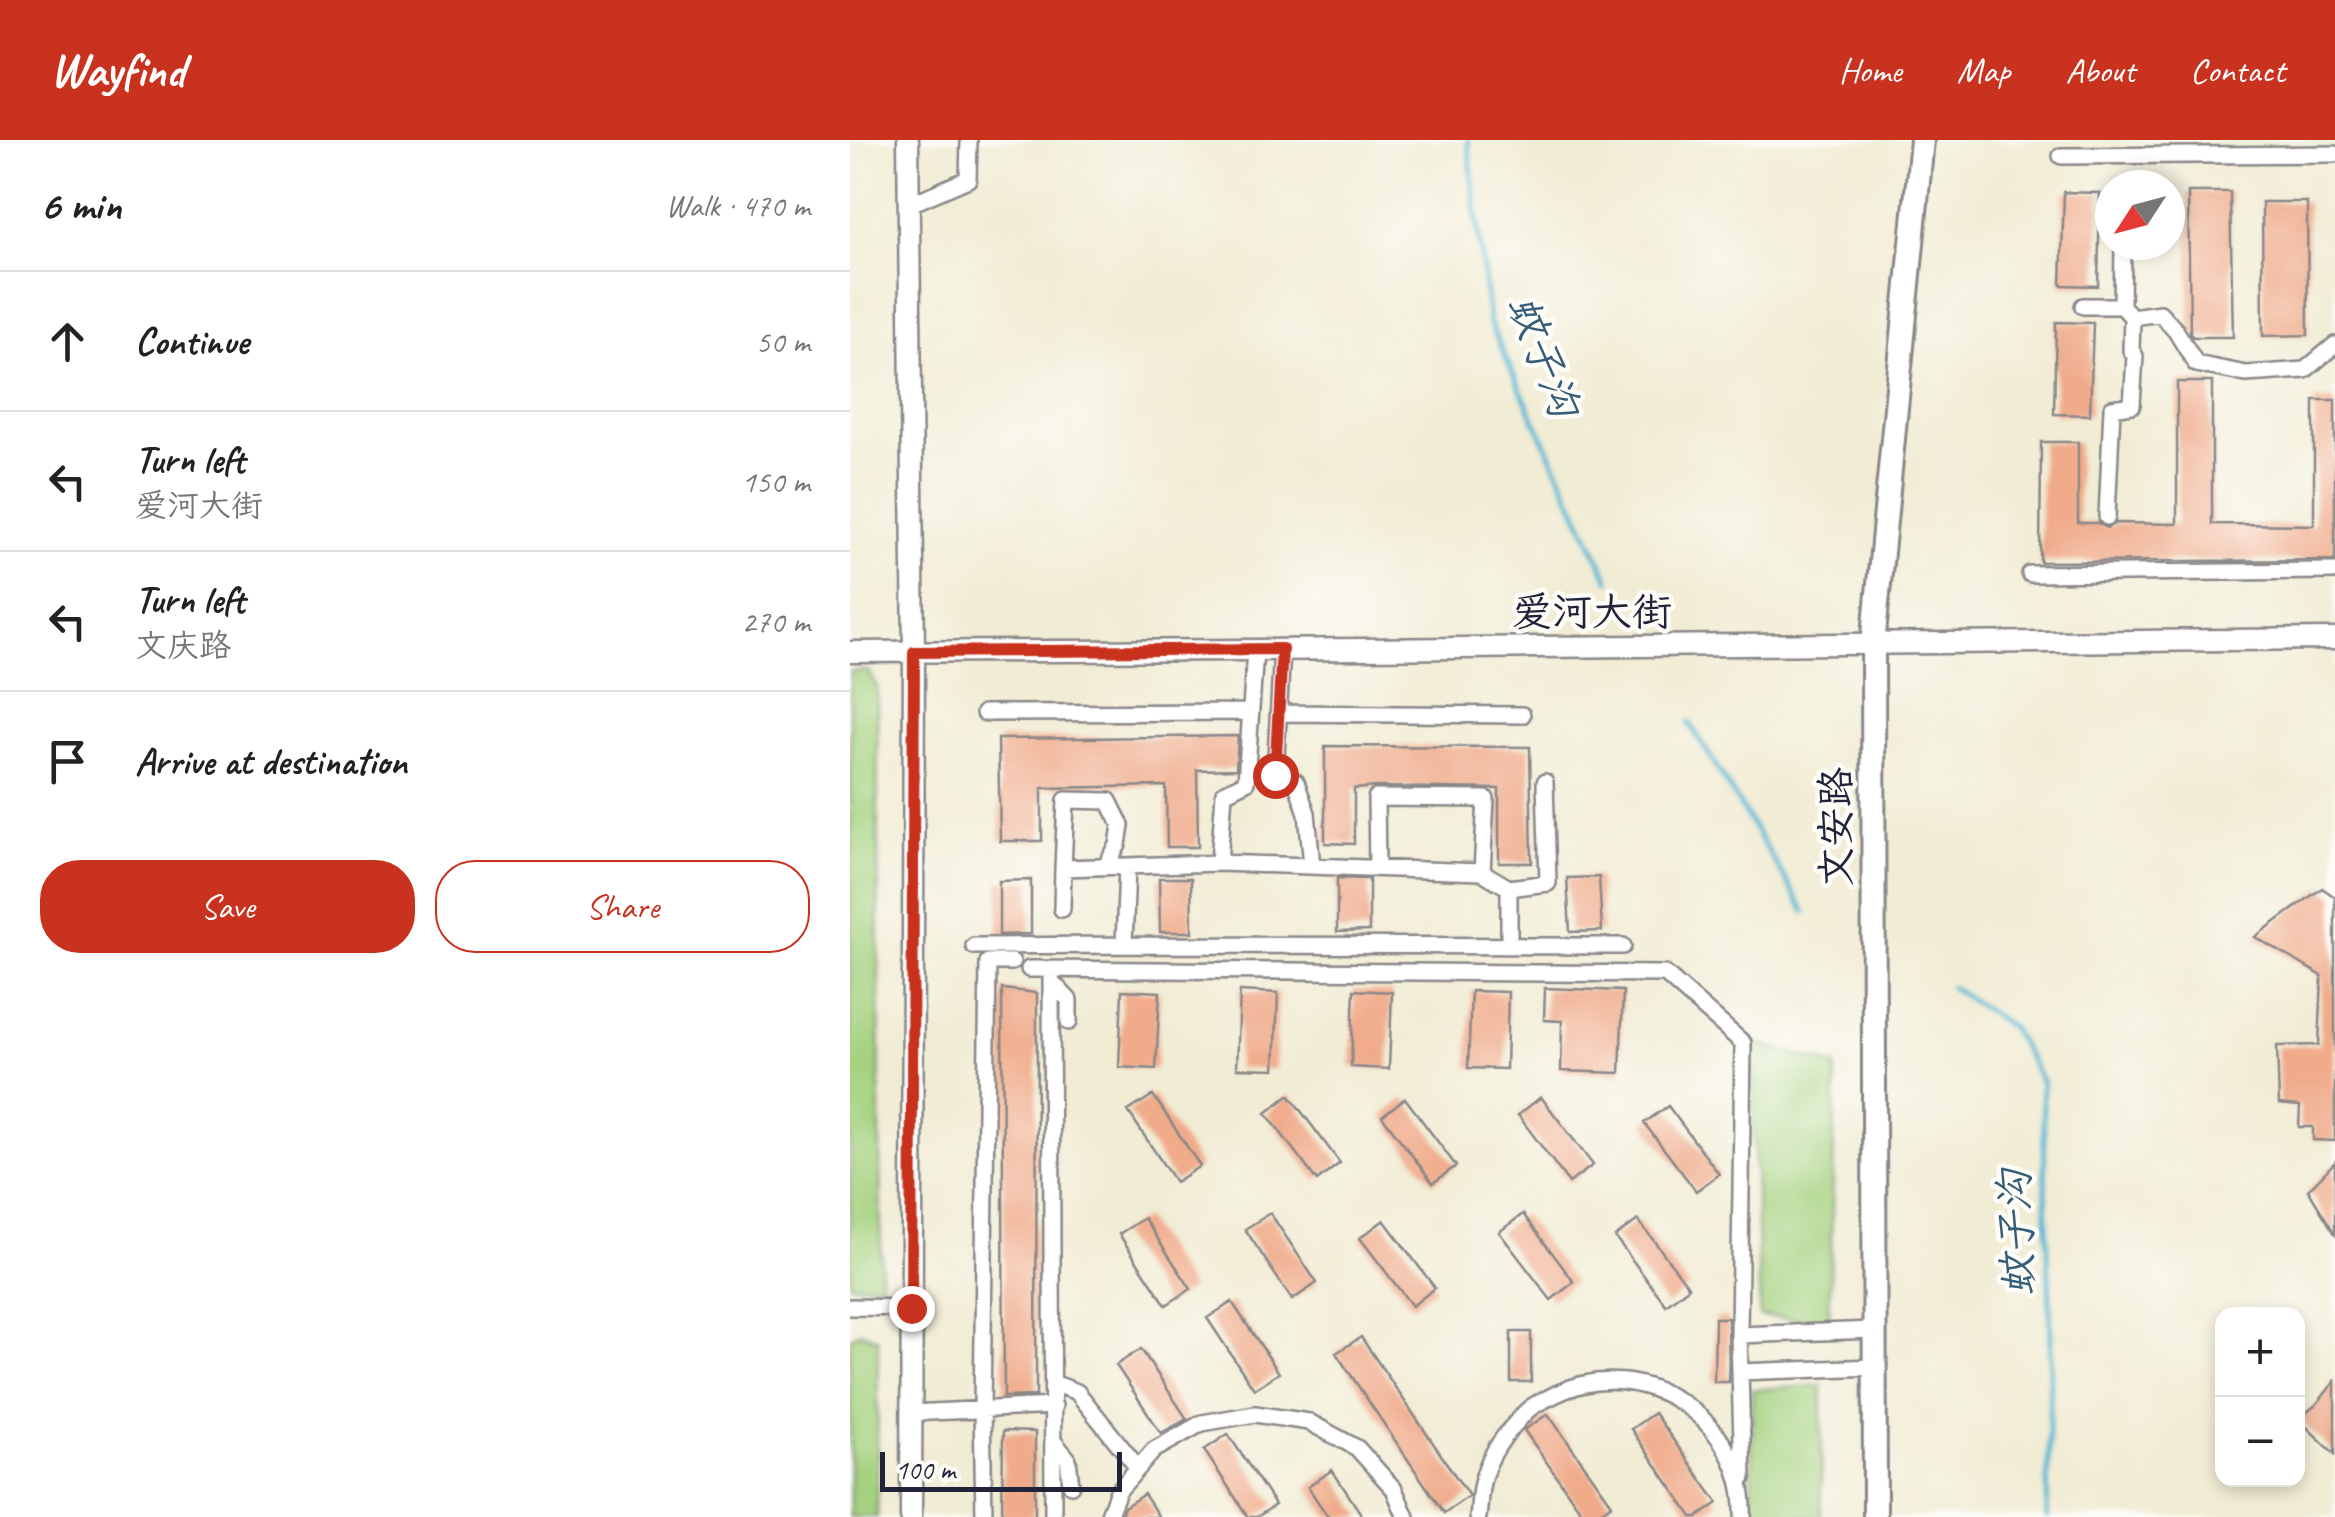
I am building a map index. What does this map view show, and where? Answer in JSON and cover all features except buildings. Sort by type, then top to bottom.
[{"type":"main road","name":"文安路","points":[[1875,1517],[1873,645],[1922,140]]},
{"type":"street","points":[[908,140],[914,652],[911,1517]]},
{"type":"street","points":[[908,205],[968,179],[968,140]]},
{"type":"street","points":[[2061,156],[2335,154]]},
{"type":"street","points":[[2107,518],[2112,408],[2132,405],[2135,356],[2131,350],[2124,260]]},
{"type":"street","points":[[2083,306],[2160,314],[2176,330],[2196,364],[2246,374],[2305,370],[2335,345]]},
{"type":"street","points":[[2030,574],[2335,571]]},
{"type":"street","name":"爱河大街","points":[[850,652],[2335,639]]},
{"type":"street","points":[[1282,649],[1275,775],[1296,782],[1307,813],[1312,866]]},
{"type":"street","points":[[1219,863],[1224,793],[1246,782],[1255,650]]},
{"type":"street","points":[[984,713],[1251,712]]},
{"type":"street","points":[[1279,713],[1522,714]]},
{"type":"street","points":[[1063,868],[1219,863],[1482,872],[1509,888],[1548,883],[1545,782]]},
{"type":"street","points":[[1377,868],[1376,798],[1486,799],[1482,872]]},
{"type":"street","points":[[1062,910],[1066,800],[1109,802],[1121,826],[1118,845],[1104,867]]},
{"type":"street","points":[[1124,945],[1127,866]]},
{"type":"street","points":[[1509,888],[1509,946]]},
{"type":"street","points":[[974,946],[1623,946]]},
{"type":"street","points":[[984,1517],[988,962],[1012,962]]},
{"type":"street","points":[[1028,969],[1052,975],[1665,974],[1742,1043],[1739,1335],[1743,1517]]},
{"type":"street","points":[[1052,975],[1069,1000],[1069,1022]]},
{"type":"street","points":[[1052,975],[1053,1517]]},
{"type":"street","points":[[850,1306],[911,1308]]},
{"type":"street","points":[[1739,1335],[1874,1330]]},
{"type":"street","points":[[1740,1372],[1875,1367]]},
{"type":"street","points":[[1478,1517],[1482,1479],[1500,1441],[1531,1407],[1572,1386],[1618,1380],[1663,1391],[1702,1416],[1730,1452],[1744,1496]]},
{"type":"street","points":[[1054,1383],[1076,1392],[1138,1468]]},
{"type":"street","points":[[910,1412],[1054,1406]]},
{"type":"street","points":[[1108,1517],[1118,1491],[1154,1450],[1202,1423],[1255,1414],[1309,1422],[1358,1448],[1394,1489],[1406,1517]]},
{"type":"street","points":[[1054,1442],[1068,1460],[1071,1485]]},
{"type":"green space","points":[[850,671],[869,671],[877,687],[881,1285],[850,1284]]},
{"type":"green space","points":[[1751,1041],[1836,1066],[1829,1322],[1760,1316]]},
{"type":"green space","points":[[861,1332],[878,1339],[877,1517],[850,1517],[850,1337]]},
{"type":"green space","points":[[1822,1385],[1821,1517],[1752,1517],[1752,1390]]},
{"type":"waterway","name":"蚊子沟","points":[[1468,140],[1489,322],[1609,580]]},
{"type":"waterway","name":"蚊子沟","points":[[1689,722],[1805,912]]},
{"type":"waterway","name":"蚊子沟","points":[[1951,987],[2011,1027],[2042,1082],[2051,1335],[2047,1517]]},
{"type":"route","points":[[911,1308],[914,652],[1282,649],[1275,775]]}]
